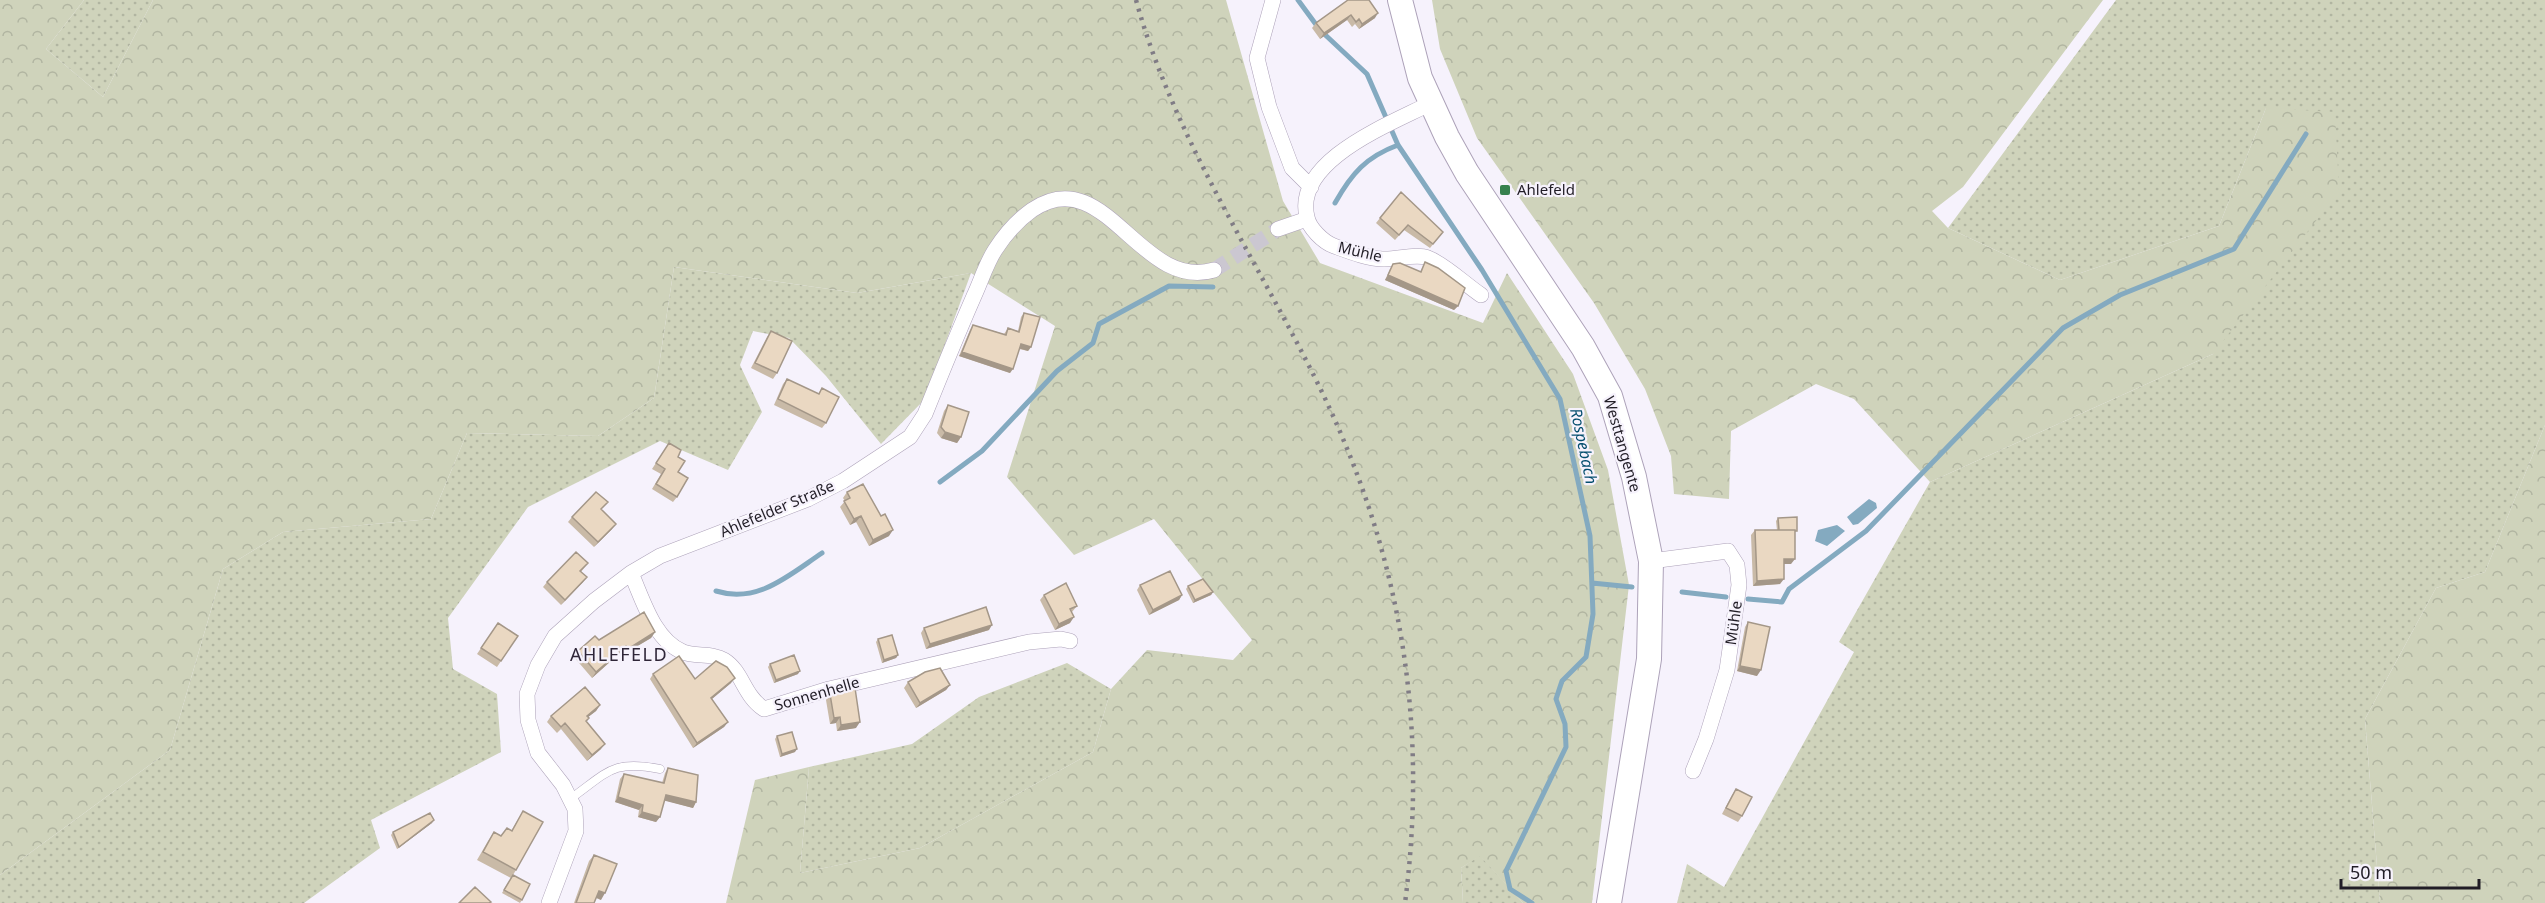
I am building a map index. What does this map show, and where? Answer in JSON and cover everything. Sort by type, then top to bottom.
[{"type":"main road","name":"Westtangente","points":[[1400,0],[1412,51],[1431,103],[1467,173],[1571,329],[1610,396],[1634,477],[1651,561],[1649,659],[1610,903]]},
{"type":"street","points":[[1273,0],[1257,58],[1269,107],[1292,168],[1311,187]]},
{"type":"street","points":[[1278,229],[1307,219],[1305,208],[1311,187],[1329,161],[1366,135],[1431,103]]},
{"type":"street","name":"Ahlefelder Straße","points":[[549,903],[576,831],[575,809],[538,753],[528,720],[527,694],[538,665],[555,636],[594,601],[631,573],[660,556],[808,499],[843,481],[910,437],[925,414],[995,250],[1023,216],[1044,202],[1069,197],[1098,209],[1166,267],[1200,274],[1214,270]]},
{"type":"street","name":"Mühle","points":[[1307,219],[1318,235],[1331,246],[1380,259],[1427,257],[1481,295]]},
{"type":"street","name":"Mühle","points":[[1651,561],[1728,551],[1737,565],[1739,585],[1727,670],[1707,739],[1693,771]]},
{"type":"street","name":"Sonnenhelle","points":[[631,573],[665,642],[684,653],[722,659],[736,672],[752,701],[764,709],[829,689],[1029,642],[1070,641]]},
{"type":"lane","points":[[570,799],[619,766],[635,764],[660,769]]},
{"type":"green space","points":[[0,0],[84,0],[46,49],[103,97],[153,0],[1226,0],[1283,201],[1320,263],[1483,323],[1507,273],[1573,374],[1608,470],[1629,585],[1592,903],[1523,903],[1480,856],[1461,868],[1463,903],[726,903],[755,780],[809,767],[800,873],[920,848],[1093,752],[1111,689],[1147,650],[1233,660],[1252,640],[1154,519],[1074,555],[1007,477],[1055,326],[971,273],[857,293],[674,267],[654,398],[598,436],[467,433],[431,519],[283,532],[223,569],[170,750],[0,875]]},
{"type":"green space","points":[[84,0],[153,0],[103,97],[46,49]]},
{"type":"green space","points":[[1432,0],[2103,0],[1963,187],[1932,211],[1948,228],[2060,280],[2219,226],[2266,108],[2335,112],[2339,191],[2213,354],[1930,482],[1854,399],[1816,384],[1731,431],[1729,499],[1674,494],[1671,456],[1645,389],[1594,303],[1477,138],[1440,49]]},
{"type":"green space","points":[[2116,0],[2545,0],[2545,425],[2485,572],[2436,588],[2365,719],[2380,903],[1677,903],[1687,864],[1724,887],[1854,652],[1839,642],[1930,482],[2213,354],[2266,108],[2219,226],[2060,280],[1948,228]]},
{"type":"green space","points":[[674,267],[857,293],[971,273],[925,399],[881,444],[826,376],[789,338],[753,331],[740,365],[762,412],[728,470],[660,441],[528,507],[448,618],[453,669],[497,694],[501,752],[371,820],[380,848],[304,903],[0,903],[0,875],[170,750],[223,569],[283,532],[431,519],[467,433],[598,436],[654,398]]},
{"type":"green space","points":[[2545,425],[2545,903],[2380,903],[2365,719],[2436,588],[2485,572]]},
{"type":"green space","points":[[1067,663],[1111,689],[1093,752],[920,848],[800,873],[809,767],[912,744],[979,697]]},
{"type":"green space","points":[[1480,855],[1523,903],[1463,903],[1461,868]]},
{"type":"water","points":[[1869,499],[1876,503],[1877,508],[1858,524],[1853,525],[1847,517]]},
{"type":"water","points":[[1837,525],[1845,531],[1827,546],[1815,541],[1818,530]]},
{"type":"building","points":[[1348,0],[1369,0],[1378,13],[1362,24],[1359,19],[1356,22],[1351,15],[1324,33],[1316,23]]},
{"type":"building","points":[[1401,192],[1443,232],[1433,244],[1408,225],[1399,235],[1380,218]]},
{"type":"building","points":[[1425,262],[1438,268],[1465,288],[1458,306],[1388,275],[1393,264],[1400,263],[1421,272]]},
{"type":"building","points":[[1024,313],[1040,317],[1031,347],[1021,344],[1013,369],[962,352],[973,325],[1006,335],[1008,328],[1019,332]]},
{"type":"building","points":[[771,331],[792,341],[777,373],[755,363]]},
{"type":"building","points":[[787,379],[819,394],[822,388],[839,397],[826,423],[778,399]]},
{"type":"building","points":[[948,405],[969,412],[961,437],[945,432],[941,427]]},
{"type":"building","points":[[669,443],[681,450],[678,457],[685,461],[678,472],[688,478],[677,497],[656,484],[665,469],[656,463]]},
{"type":"building","points":[[863,484],[881,516],[885,514],[893,530],[873,540],[861,516],[854,519],[844,501],[850,498],[847,492]]},
{"type":"building","points":[[596,492],[608,502],[601,509],[616,524],[598,542],[572,517]]},
{"type":"building","points":[[1797,517],[1797,531],[1779,530],[1778,518]]},
{"type":"building","points":[[1755,530],[1795,530],[1795,559],[1784,559],[1784,579],[1757,581]]},
{"type":"building","points":[[576,552],[588,563],[580,571],[587,577],[565,600],[547,582]]},
{"type":"building","points":[[1170,571],[1182,595],[1153,610],[1140,585]]},
{"type":"building","points":[[1203,579],[1213,592],[1195,600],[1188,586]]},
{"type":"building","points":[[1066,583],[1077,606],[1070,609],[1074,617],[1059,624],[1044,595]]},
{"type":"building","points":[[986,607],[992,625],[930,644],[924,628]]},
{"type":"building","points":[[644,612],[655,632],[628,649],[626,646],[596,672],[578,651],[595,636],[599,640]]},
{"type":"building","points":[[1748,622],[1770,627],[1761,670],[1740,666]]},
{"type":"building","points":[[498,623],[518,636],[501,661],[481,648]]},
{"type":"building","points":[[892,635],[898,655],[884,660],[878,639]]},
{"type":"building","points":[[794,655],[800,671],[776,680],[770,664]]},
{"type":"building","points":[[679,656],[695,679],[716,661],[727,667],[735,678],[711,698],[728,722],[697,743],[653,674]]},
{"type":"building","points":[[940,668],[950,685],[920,703],[908,682],[925,672]]},
{"type":"building","points":[[585,687],[600,705],[587,716],[589,718],[586,721],[605,744],[592,755],[565,723],[561,727],[551,716]]},
{"type":"building","points":[[855,688],[860,722],[841,725],[840,717],[834,718],[830,694]]},
{"type":"building","points":[[792,732],[797,749],[782,754],[777,736]]},
{"type":"building","points":[[668,768],[698,775],[696,802],[666,795],[660,817],[642,812],[643,805],[618,797],[624,774],[664,783]]},
{"type":"building","points":[[1736,789],[1752,797],[1742,816],[1726,808]]},
{"type":"building","points":[[523,811],[543,822],[516,870],[483,852],[494,832],[501,836],[507,828],[512,831]]},
{"type":"building","points":[[430,813],[434,820],[399,847],[393,832]]},
{"type":"building","points":[[594,855],[617,864],[605,893],[599,891],[594,903],[576,903]]},
{"type":"building","points":[[513,875],[530,884],[522,900],[504,890]]},
{"type":"building","points":[[475,887],[491,902],[459,903]]},
{"type":"waterway","name":"Rospebach","points":[[1298,0],[1320,30],[1367,74],[1398,145],[1482,270],[1560,399],[1590,536],[1593,614],[1586,657],[1562,681],[1556,699],[1565,724],[1566,747],[1506,871],[1510,889],[1532,903]]},
{"type":"waterway","points":[[1748,599],[1782,602],[1789,589],[1866,531],[2063,328],[2120,295],[2234,249],[2306,134]]},
{"type":"waterway","points":[[1335,203],[1361,167],[1377,155],[1398,145]]},
{"type":"waterway","points":[[940,482],[982,451],[1057,371],[1093,343],[1099,324],[1169,286],[1213,287]]},
{"type":"waterway","points":[[716,591],[746,594],[759,590],[785,578],[822,553]]},
{"type":"waterway","points":[[1592,583],[1632,587]]},
{"type":"waterway","points":[[1682,592],[1726,597]]},
{"type":"tunnel","points":[[1214,270],[1278,229]]},
{"type":"railway","points":[[1136,0],[1151,48],[1190,142],[1286,321],[1339,430],[1365,495],[1385,561],[1399,627],[1409,694],[1413,763],[1412,832],[1405,903]]},
{"type":"place","name":"Ahlefeld","points":[[1505,190]]},
{"type":"district","name":"AHLEFELD","points":[[619,655]]}]
